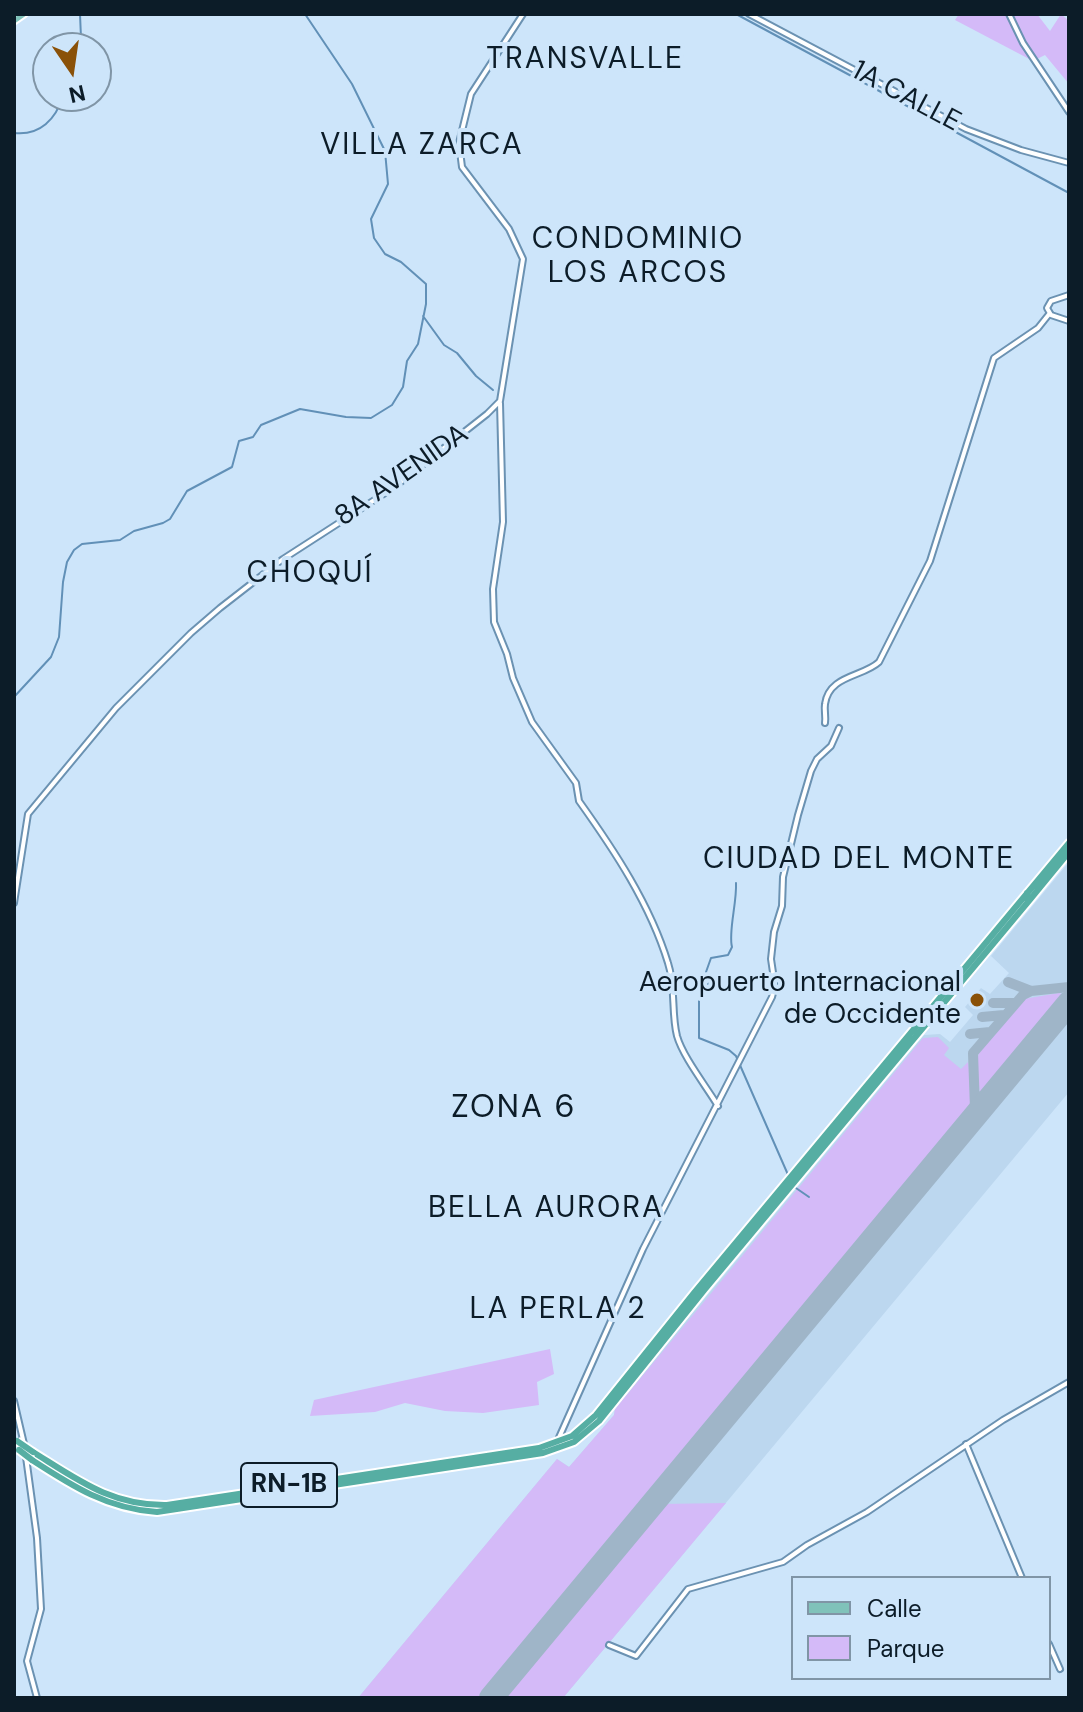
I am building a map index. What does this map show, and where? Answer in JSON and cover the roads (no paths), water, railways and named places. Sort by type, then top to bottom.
[{"type":"highway","name":"RN-1B","points":[[16,1444],[80,1491],[115,1505],[157,1512],[549,1452],[584,1436],[1069,843]]},
{"type":"highway","name":"RN-1B","points":[[32,1456],[96,1491],[115,1499],[147,1505],[464,1459],[556,1444],[572,1436],[591,1421],[689,1299],[1069,852]]},
{"type":"highway","points":[[1027,893],[1028,902]]},
{"type":"highway","points":[[1006,928],[1027,893]]},
{"type":"highway","points":[[668,1334],[689,1304],[689,1299]]},
{"type":"highway","points":[[492,1461],[547,1449],[556,1444]]},
{"type":"highway","points":[[365,1479],[371,1475],[464,1459]]},
{"type":"highway","points":[[286,1491],[334,1479]]},
{"type":"highway","points":[[157,1512],[201,1499]]},
{"type":"main road","points":[[14,21],[24,14]]},
{"type":"street","points":[[523,14],[471,94],[459,143],[462,167],[509,229],[523,259],[500,401],[503,522],[493,589],[495,627],[535,728],[576,783],[579,801],[642,899],[668,963],[678,1040],[718,1106]]},
{"type":"street","name":"1A CALLE","points":[[749,14],[966,129],[1021,150],[1069,163]]},
{"type":"street","points":[[1009,14],[1020,38],[1069,112]]},
{"type":"street","points":[[1069,295],[1051,301],[1047,307],[1050,313],[1069,321]]},
{"type":"street","points":[[825,723],[828,697],[843,679],[879,662],[926,572],[994,358],[1038,328],[1050,313]]},
{"type":"street","name":"8A AVENIDA","points":[[14,903],[28,814],[116,708],[229,600],[283,559],[393,488],[500,401]]},
{"type":"street","points":[[556,1444],[643,1249],[774,993],[771,961],[774,932],[782,906],[783,877],[810,774],[817,759],[831,746],[839,728]]},
{"type":"street","points":[[609,1645],[636,1656],[688,1589],[783,1562],[867,1512],[966,1444],[1069,1382]]},
{"type":"street","points":[[14,1401],[22,1426],[37,1538],[41,1609],[27,1661],[37,1698]]},
{"type":"street","points":[[966,1444],[1021,1576]]},
{"type":"street","points":[[1051,1649],[1060,1669]]},
{"type":"waterway","points":[[80,14],[81,32]]},
{"type":"waterway","points":[[14,697],[51,657],[59,637],[67,562],[74,550],[82,544],[120,540],[134,531],[170,519],[187,491],[232,467],[239,441],[253,437],[261,425],[300,409],[371,418],[392,405],[403,387],[407,361],[418,344],[426,304],[426,284],[401,262],[385,254],[374,238],[371,219],[388,184],[385,151],[352,84],[305,14]]},
{"type":"waterway","points":[[736,14],[1069,193]]},
{"type":"waterway","points":[[14,133],[39,129],[56,112]]},
{"type":"waterway","points":[[423,316],[444,345],[457,353],[476,376],[493,390]]},
{"type":"waterway","points":[[736,883],[732,947],[728,955],[711,958],[706,972],[711,981],[699,994],[699,1038],[736,1056],[789,1177]]},
{"type":"waterway","points":[[793,1186],[809,1197]]},
{"type":"place","name":"Aeropuerto Internacional de Occidente","points":[[977,1000]]},
{"type":"district","name":"TRANSVALLE","points":[[585,60]]},
{"type":"district","name":"VILLA ZARCA","points":[[422,146]]},
{"type":"district","name":"CONDOMINIO LOS ARCOS","points":[[638,257]]},
{"type":"district","name":"CHOQUÍ","points":[[310,574]]},
{"type":"district","name":"CIUDAD DEL MONTE","points":[[859,860]]},
{"type":"district","name":"ZONA 6","points":[[514,1109]]},
{"type":"district","name":"BELLA AURORA","points":[[546,1209]]},
{"type":"district","name":"LA PERLA 2","points":[[558,1310]]}]
